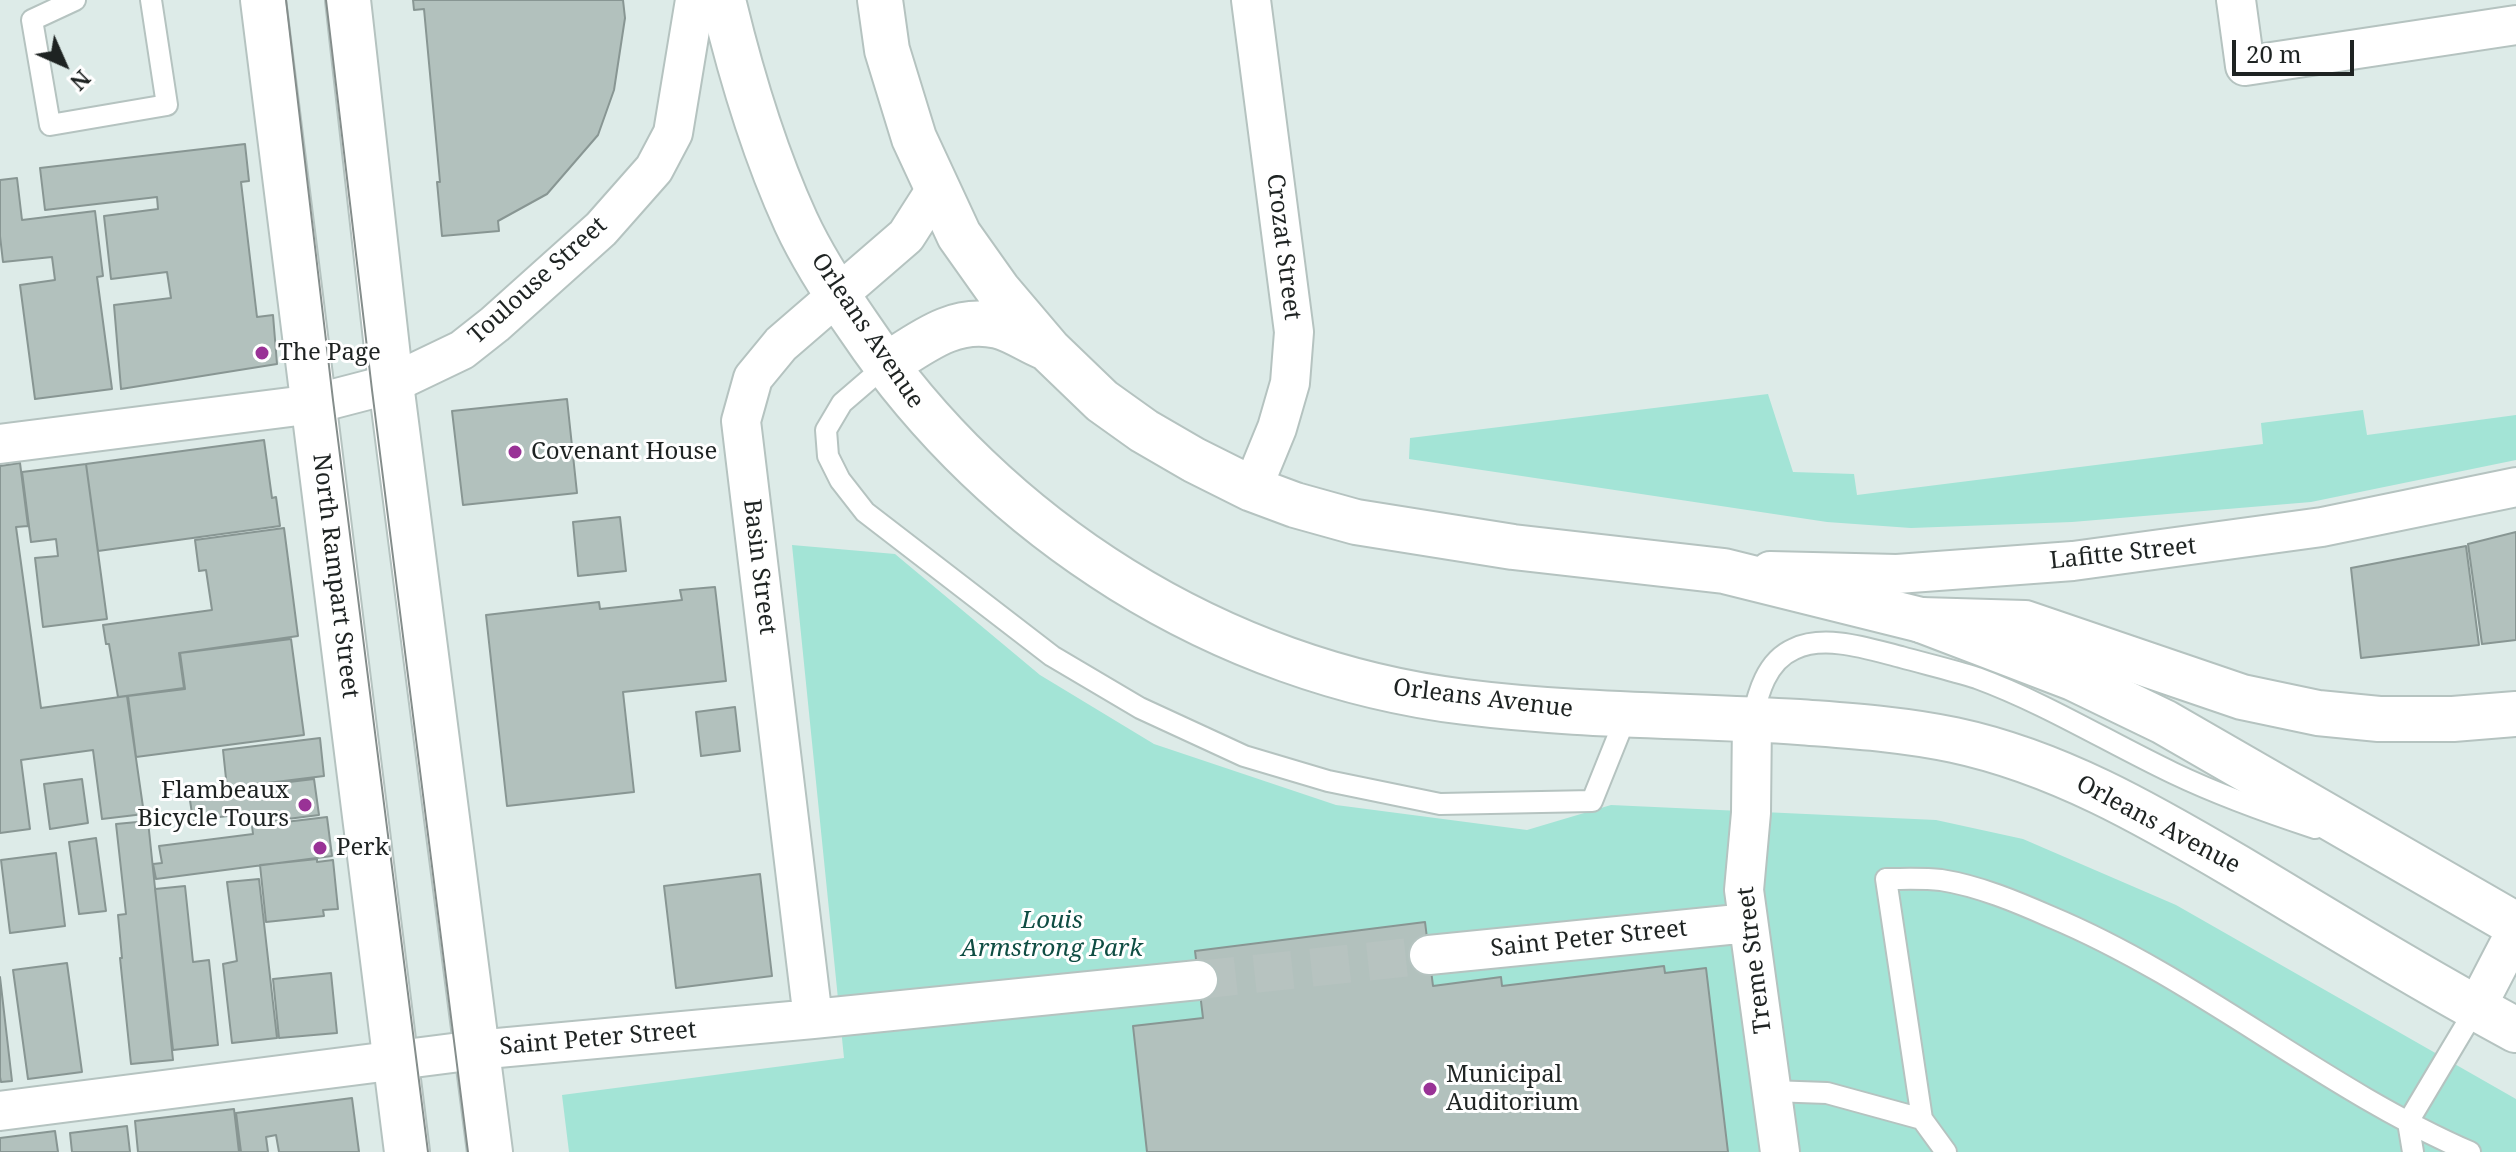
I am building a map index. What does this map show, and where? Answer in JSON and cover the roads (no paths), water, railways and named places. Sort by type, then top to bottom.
[{"type":"main road","name":"North Rampart Street","points":[[263,0],[407,1152]]},
{"type":"main road","points":[[348,0],[391,384],[490,1152]]},
{"type":"main road","name":"Orleans Avenue","points":[[723,0],[751,101],[797,224],[838,296],[885,366],[963,457],[1029,516],[1151,599],[1225,634],[1320,671],[1395,690],[1462,702],[1888,729],[1955,740],[2033,762],[2118,799],[2516,1030]]},
{"type":"main road","points":[[856,0],[865,31],[893,70]]},
{"type":"main road","points":[[880,0],[893,70],[914,138],[959,235],[998,290],[1049,350],[1102,401],[1144,431],[1194,460],[1252,489],[1356,522],[1513,547],[1724,571],[1921,620],[2073,678],[2164,722],[2516,925]]},
{"type":"main road","points":[[885,366],[945,328],[967,323],[999,326],[1049,350]]},
{"type":"main road","points":[[1921,620],[2025,623],[2242,697],[2318,713],[2379,719],[2453,719],[2516,714]]},
{"type":"street","name":"Toulouse Street","points":[[0,444],[314,404],[391,384],[462,350],[601,229],[654,169],[673,133],[695,0]]},
{"type":"street","name":"Crozat Street","points":[[1251,0],[1294,332],[1290,383],[1277,428],[1252,489]]},
{"type":"street","points":[[2236,0],[2245,66],[2516,25]]},
{"type":"street","name":"Basin Street","points":[[813,1019],[741,421],[753,378],[781,344],[906,236],[936,189]]},
{"type":"street","name":"Lafitte Street","points":[[1724,571],[1897,574],[2073,561],[2322,527],[2516,487]]},
{"type":"street","name":"Treme Street","points":[[1752,719],[1751,813],[1744,890],[1780,1152]]},
{"type":"street","name":"Saint Peter Street","points":[[1429,955],[1748,923]]},
{"type":"street","points":[[2476,1008],[2516,931]]},
{"type":"street","name":"Saint Peter Street","points":[[0,1111],[476,1050],[1198,980]]},
{"type":"lane","points":[[75,0],[32,20],[50,125],[167,105],[151,0]]},
{"type":"lane","points":[[885,366],[842,403],[826,430],[828,456],[840,480],[865,512],[1039,646],[1140,708],[1244,756],[1328,781],[1440,804],[1592,801],[1627,714]]},
{"type":"lane","points":[[1752,719],[1759,689],[1772,668],[1792,649],[1823,642],[1872,649],[1976,678],[2048,710],[2175,774],[2252,807],[2387,851]]},
{"type":"lane","points":[[1946,1152],[1922,1119],[1886,879],[1942,880],[2010,899],[2077,928],[2145,962],[2408,1122],[2470,1152]]},
{"type":"lane","points":[[2413,1152],[2408,1122],[2476,1008]]},
{"type":"lane","points":[[1771,1091],[1827,1093],[1922,1119]]},
{"type":"tunnel","points":[[1198,980],[1429,955]]},
{"type":"tram line","points":[[286,0],[428,1152]]},
{"type":"tram line","points":[[326,0],[468,1152]]},
{"type":"place","name":"The Page","points":[[262,353]]},
{"type":"place","name":"Covenant House","points":[[515,452]]},
{"type":"place","name":"Flambeaux Bicycle Tours","points":[[305,805]]},
{"type":"place","name":"Perk","points":[[320,848]]},
{"type":"place","name":"Municipal Auditorium","points":[[1430,1089]]},
{"type":"park label","name":"Louis Armstrong Park","points":[[1052,935]]}]
